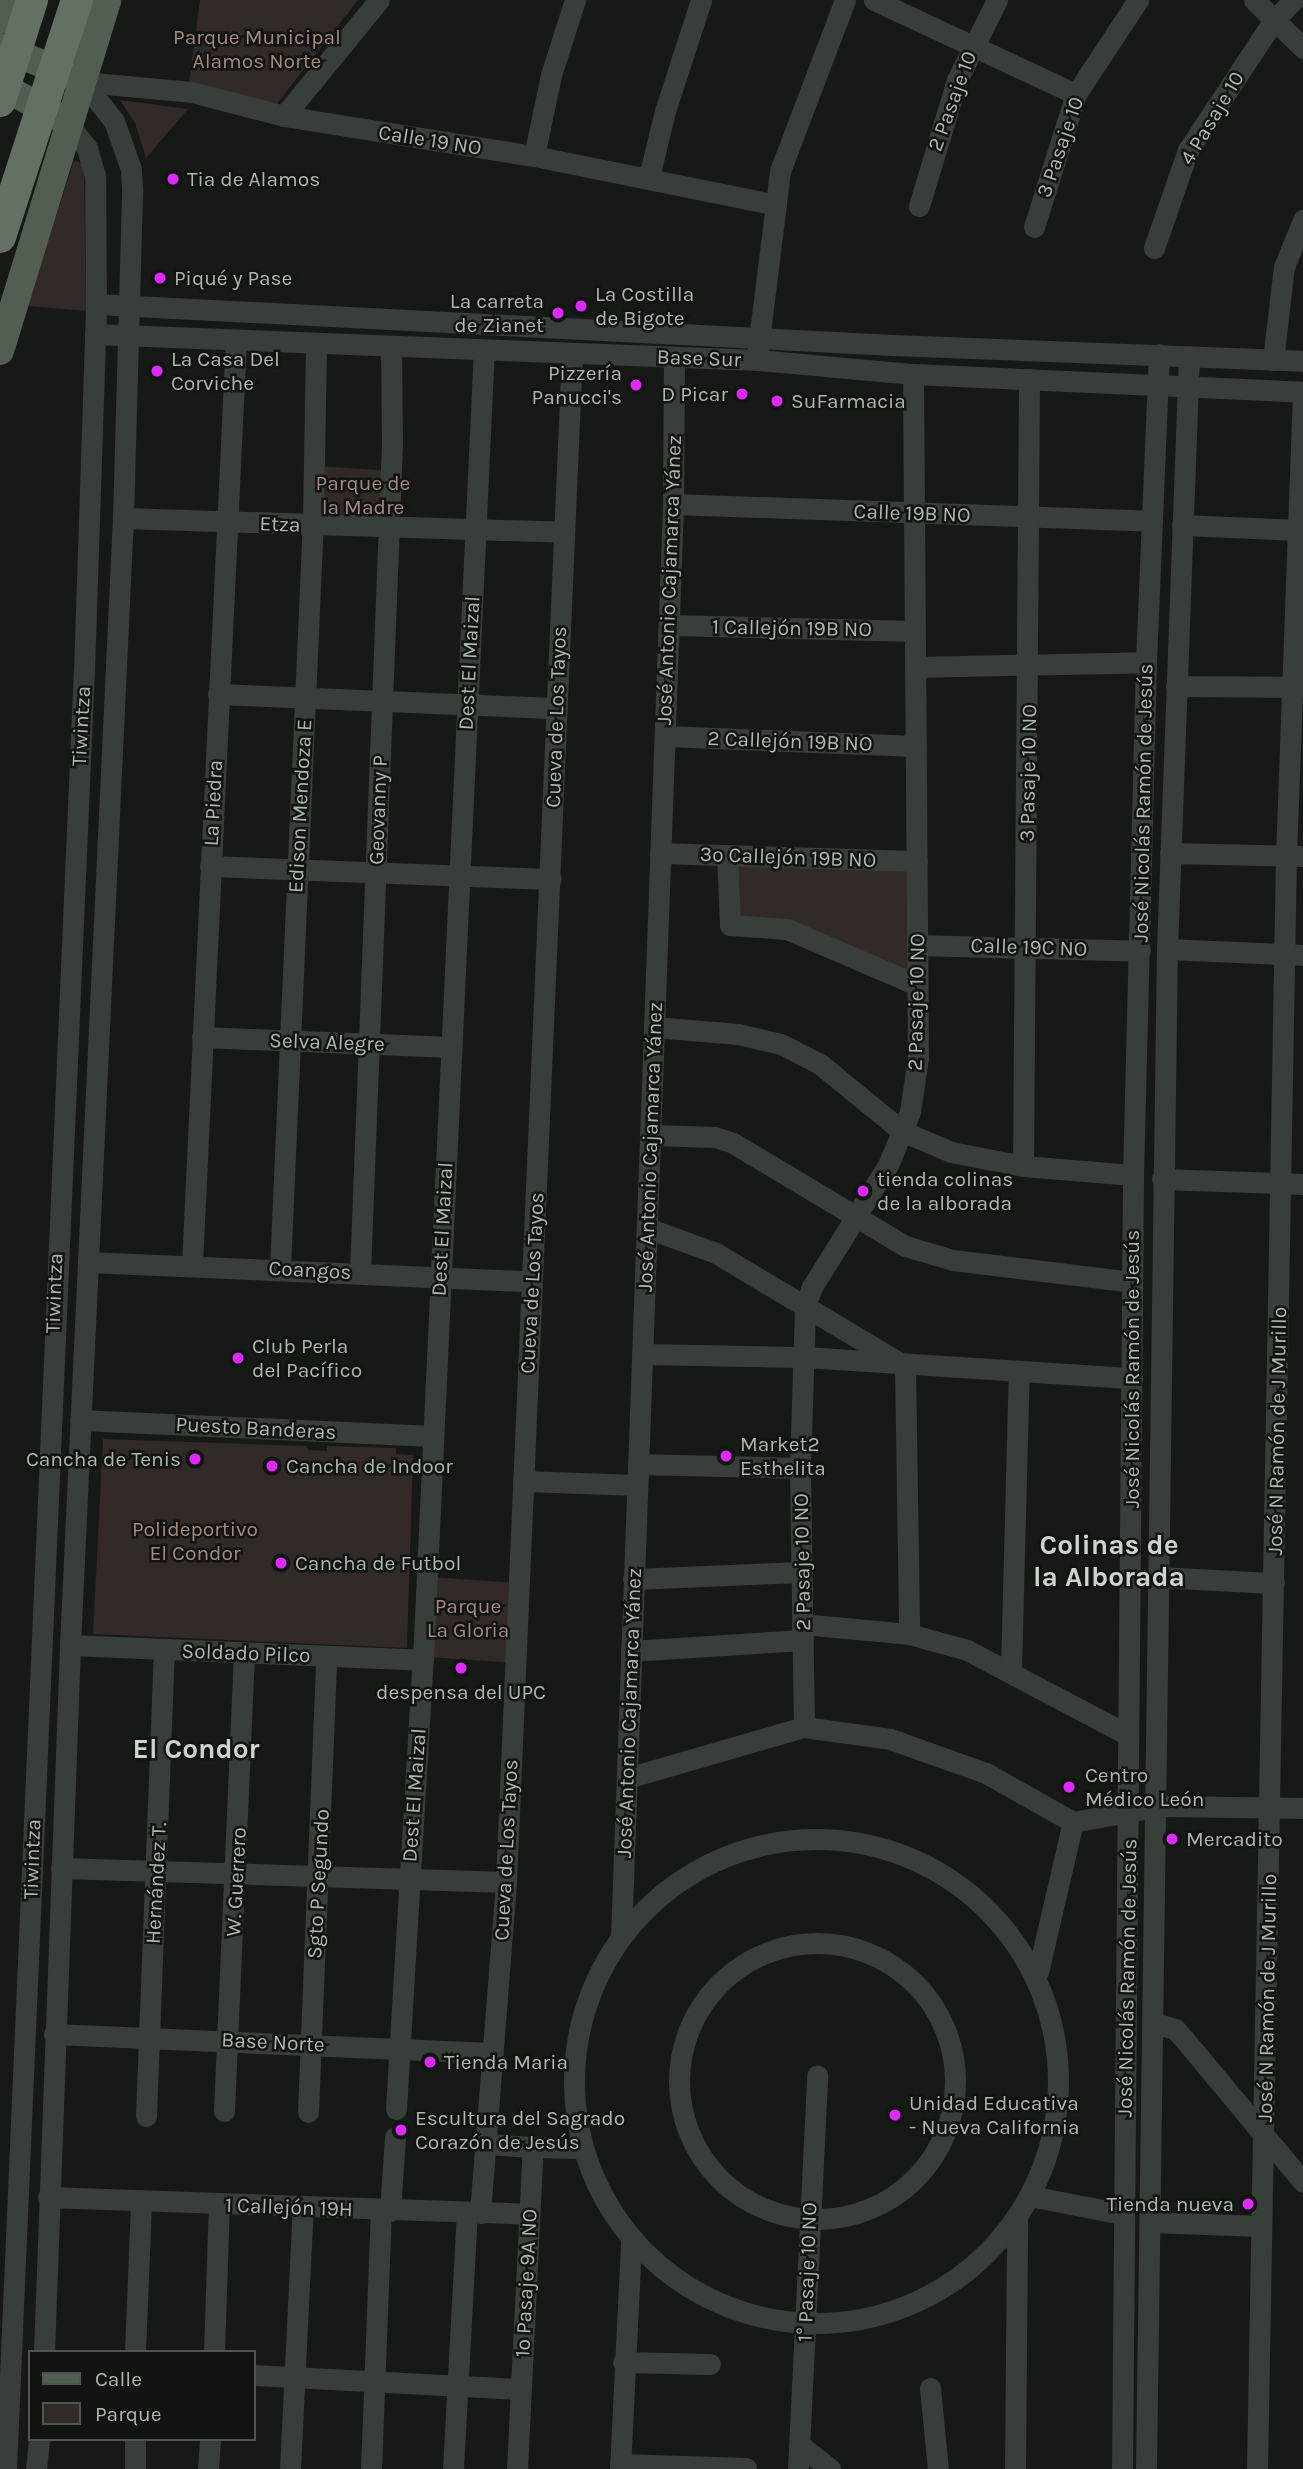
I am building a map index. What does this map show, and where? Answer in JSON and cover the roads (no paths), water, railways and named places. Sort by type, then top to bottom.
[{"type":"highway","points":[[2,91],[9,50],[32,0]]},
{"type":"highway","points":[[0,237],[56,116],[70,75],[77,0]]},
{"type":"main road","points":[[0,20],[5,0]]},
{"type":"main road","points":[[9,50],[70,75],[107,0]]},
{"type":"main road","points":[[0,351],[56,116],[2,91]]},
{"type":"street","points":[[284,116],[379,0]]},
{"type":"street","points":[[534,156],[551,75],[575,0]]},
{"type":"street","points":[[649,177],[665,111],[701,0]]},
{"type":"street","points":[[758,360],[780,171],[845,0]]},
{"type":"street","points":[[874,0],[973,43],[1076,94]]},
{"type":"street","name":"2 Pasaje 10","points":[[919,206],[938,135],[973,43],[997,0]]},
{"type":"street","name":"3 Pasaje 10","points":[[1034,227],[1076,94],[1138,0]]},
{"type":"street","points":[[1254,0],[1303,48]]},
{"type":"street","name":"4 Pasaje 10","points":[[1154,248],[1188,150],[1274,20],[1293,0]]},
{"type":"street","name":"Calle 19 NO","points":[[70,75],[192,92],[284,116],[534,156],[649,177],[776,205]]},
{"type":"street","name":"Tiwintza","points":[[44,2350],[67,1708],[123,518],[130,306],[131,169],[114,121],[70,75]]},
{"type":"street","name":"Tiwintza","points":[[6,2469],[96,304],[95,176],[87,148],[56,116]]},
{"type":"street","points":[[1273,360],[1284,267],[1303,220]]},
{"type":"street","name":"Base Sur","points":[[96,304],[759,335],[893,345],[1303,361]]},
{"type":"street","name":"Base Sur","points":[[95,334],[758,360],[913,374],[1303,393]]},
{"type":"street","name":"La Piedra","points":[[191,1265],[236,340]]},
{"type":"street","name":"Edison Mendoza E","points":[[280,1269],[313,525],[316,343]]},
{"type":"street","name":"Geovanny P","points":[[360,1273],[389,528],[391,346]]},
{"type":"street","name":"Dest El Maizal","points":[[396,2109],[423,1660],[484,349]]},
{"type":"street","name":"Cueva de Los Tayos","points":[[453,2469],[457,2386],[473,2213],[485,2144],[506,1882],[572,353]]},
{"type":"street","name":"José Nicolás Ramón de Jesús","points":[[1122,2469],[1133,1175],[1146,662],[1159,354]]},
{"type":"street","name":"José Nicolás Ramón de Jesús","points":[[1146,2469],[1158,1806],[1162,1179],[1170,853],[1189,356]]},
{"type":"street","name":"José Antonio Cajamarca Yánez","points":[[621,1937],[669,625],[674,357]]},
{"type":"street","name":"2 Pasaje 10 NO","points":[[804,1727],[800,1468],[805,1306],[888,1165],[910,1112],[918,1058],[913,374]]},
{"type":"street","name":"3 Pasaje 10 NO","points":[[1023,1166],[1030,661],[1029,380]]},
{"type":"street","name":"José N Ramón de J Murillo","points":[[1257,2469],[1281,1183],[1294,955],[1296,687],[1303,393]]},
{"type":"street","name":"Calle 19B NO","points":[[673,504],[1152,521]]},
{"type":"street","name":"Etza","points":[[123,518],[563,532]]},
{"type":"street","points":[[1182,525],[1300,530]]},
{"type":"street","name":"1 Callejón 19B NO","points":[[669,625],[915,631]]},
{"type":"street","points":[[915,667],[1030,661],[1146,662]]},
{"type":"street","points":[[1176,686],[1296,687]]},
{"type":"street","points":[[218,694],[556,708]]},
{"type":"street","name":"2 Callejón 19B NO","points":[[665,736],[916,746]]},
{"type":"street","name":"3º Callejón 19B NO","points":[[660,853],[917,861]]},
{"type":"street","points":[[1170,853],[1295,856]]},
{"type":"street","points":[[727,855],[730,925],[787,929],[917,985]]},
{"type":"street","points":[[210,866],[551,880]]},
{"type":"street","name":"Calle 19C NO","points":[[917,945],[1140,951]]},
{"type":"street","points":[[1167,949],[1294,955]]},
{"type":"street","points":[[654,1027],[738,1034],[781,1044],[820,1063],[902,1131],[951,1152],[1023,1166],[1133,1175]]},
{"type":"street","name":"Selva Alegre","points":[[202,1037],[451,1047]]},
{"type":"street","points":[[650,1135],[715,1138],[733,1143],[905,1246],[953,1260],[1132,1282]]},
{"type":"street","points":[[1162,1179],[1303,1184]]},
{"type":"street","points":[[646,1228],[716,1253],[905,1366]]},
{"type":"street","name":"Coangos","points":[[88,1262],[532,1281]]},
{"type":"street","points":[[642,1354],[805,1357],[905,1366],[1132,1378]]},
{"type":"street","points":[[905,1366],[909,1634]]},
{"type":"street","points":[[1011,1669],[1019,1371]]},
{"type":"street","name":"Puesto Banderas","points":[[80,1420],[433,1436]]},
{"type":"street","points":[[523,1481],[800,1468]]},
{"type":"street","points":[[634,1579],[802,1573]]},
{"type":"street","points":[[1158,1577],[1274,1583]]},
{"type":"street","points":[[631,1651],[803,1632],[909,1634],[967,1650],[1011,1669],[1128,1735]]},
{"type":"street","name":"Soldado Pilco","points":[[70,1645],[423,1660]]},
{"type":"street","name":"Hernández T.","points":[[146,2116],[146,2039],[157,1870],[164,1649]]},
{"type":"street","name":"W. Guerrero","points":[[224,2111],[237,1874],[244,1653]]},
{"type":"street","name":"Sgto P Segundo","points":[[308,2112],[326,1656]]},
{"type":"street","points":[[38,1707],[67,1708]]},
{"type":"street","points":[[627,1777],[804,1727],[890,1739],[986,1773],[1073,1822],[1129,1809],[1158,1806],[1303,1808]]},
{"type":"street","points":[[1038,1972],[1073,1822]]},
{"type":"street","points":[[804,1838],[875,1844],[941,1870],[997,1914],[1038,1972],[1050,2018],[1053,2074],[1030,2196],[1017,2222],[962,2280],[888,2316],[806,2326],[740,2314],[693,2290],[631,2240],[602,2197],[582,2148],[573,2094],[576,2038],[593,1985],[621,1937],[671,1886],[734,1852],[804,1838]]},
{"type":"street","points":[[61,1868],[506,1882]]},
{"type":"street","points":[[803,1943],[849,1946],[891,1963],[909,1978],[926,1994],[949,2034],[957,2078],[951,2124],[929,2165],[896,2197],[854,2216],[808,2221],[763,2210],[724,2186],[695,2150],[679,2107],[678,2062],[692,2018],[720,1981],[758,1955],[803,1943]]},
{"type":"street","points":[[1153,2022],[1175,2029],[1303,2182]]},
{"type":"street","name":"Base Norte","points":[[54,2034],[492,2053]]},
{"type":"street","name":"1° Pasaje 10 NO","points":[[798,2469],[817,2075]]},
{"type":"street","points":[[371,2469],[374,2381],[386,2211],[395,2137]]},
{"type":"street","points":[[485,2144],[582,2148]]},
{"type":"street","name":"1º Pasaje 9A NO","points":[[517,2469],[533,2147]]},
{"type":"street","points":[[1030,2196],[1123,2214]]},
{"type":"street","name":"1 Callejón 19H","points":[[48,2197],[530,2214]]},
{"type":"street","points":[[135,2350],[141,2200]]},
{"type":"street","points":[[214,2350],[219,2204]]},
{"type":"street","points":[[290,2469],[297,2377],[303,2207]]},
{"type":"street","points":[[1015,2469],[1017,2222]]},
{"type":"street","points":[[1150,2222],[1261,2225]]},
{"type":"street","points":[[631,2240],[620,2466],[746,2468]]},
{"type":"street","points":[[623,2362],[710,2364]]},
{"type":"street","points":[[256,2375],[521,2389]]},
{"type":"street","points":[[930,2388],[938,2469]]},
{"type":"street","points":[[36,2469],[38,2441]]},
{"type":"street","points":[[135,2441],[135,2469]]},
{"type":"street","points":[[208,2469],[210,2441]]},
{"type":"street","points":[[801,2446],[830,2469]]},
{"type":"place","name":"Tia de Alamos","points":[[173,179]]},
{"type":"place","name":"Piqué y Pase","points":[[160,278]]},
{"type":"place","name":"La Costilla de Bigote","points":[[581,306]]},
{"type":"place","name":"La carreta de Zianet","points":[[558,313]]},
{"type":"place","name":"La Casa Del Corviche","points":[[157,371]]},
{"type":"place","name":"Pizzería Panucci's","points":[[636,385]]},
{"type":"place","name":"D Picar","points":[[742,394]]},
{"type":"place","name":"SuFarmacia","points":[[777,401]]},
{"type":"place","name":"tienda colinas de la alborada","points":[[863,1191]]},
{"type":"place","name":"Club Perla del Pacífico","points":[[238,1358]]},
{"type":"place","name":"Market2 Esthelita","points":[[726,1456]]},
{"type":"place","name":"Cancha de Tenis","points":[[195,1459]]},
{"type":"place","name":"Cancha de Indoor","points":[[272,1466]]},
{"type":"place","name":"Cancha de Futbol","points":[[281,1563]]},
{"type":"place","name":"despensa del UPC","points":[[461,1668]]},
{"type":"place","name":"Centro Médico León","points":[[1069,1787]]},
{"type":"place","name":"Mercadito","points":[[1172,1839]]},
{"type":"place","name":"Tienda Maria","points":[[430,2062]]},
{"type":"place","name":"Unidad Educativa - Nueva California","points":[[895,2115]]},
{"type":"place","name":"Escultura del Sagrado Corazón de Jesús","points":[[401,2130]]},
{"type":"place","name":"Tienda nueva","points":[[1248,2204]]},
{"type":"district","name":"Colinas de la Alborada","points":[[1109,1561]]},
{"type":"district","name":"El Condor","points":[[196,1749]]},
{"type":"park label","name":"Parque Municipal Alamos Norte","points":[[257,49]]},
{"type":"park label","name":"Parque de la Madre","points":[[363,495]]},
{"type":"park label","name":"Polideportivo El Condor","points":[[195,1541]]},
{"type":"park label","name":"Parque La Gloria","points":[[468,1618]]}]
